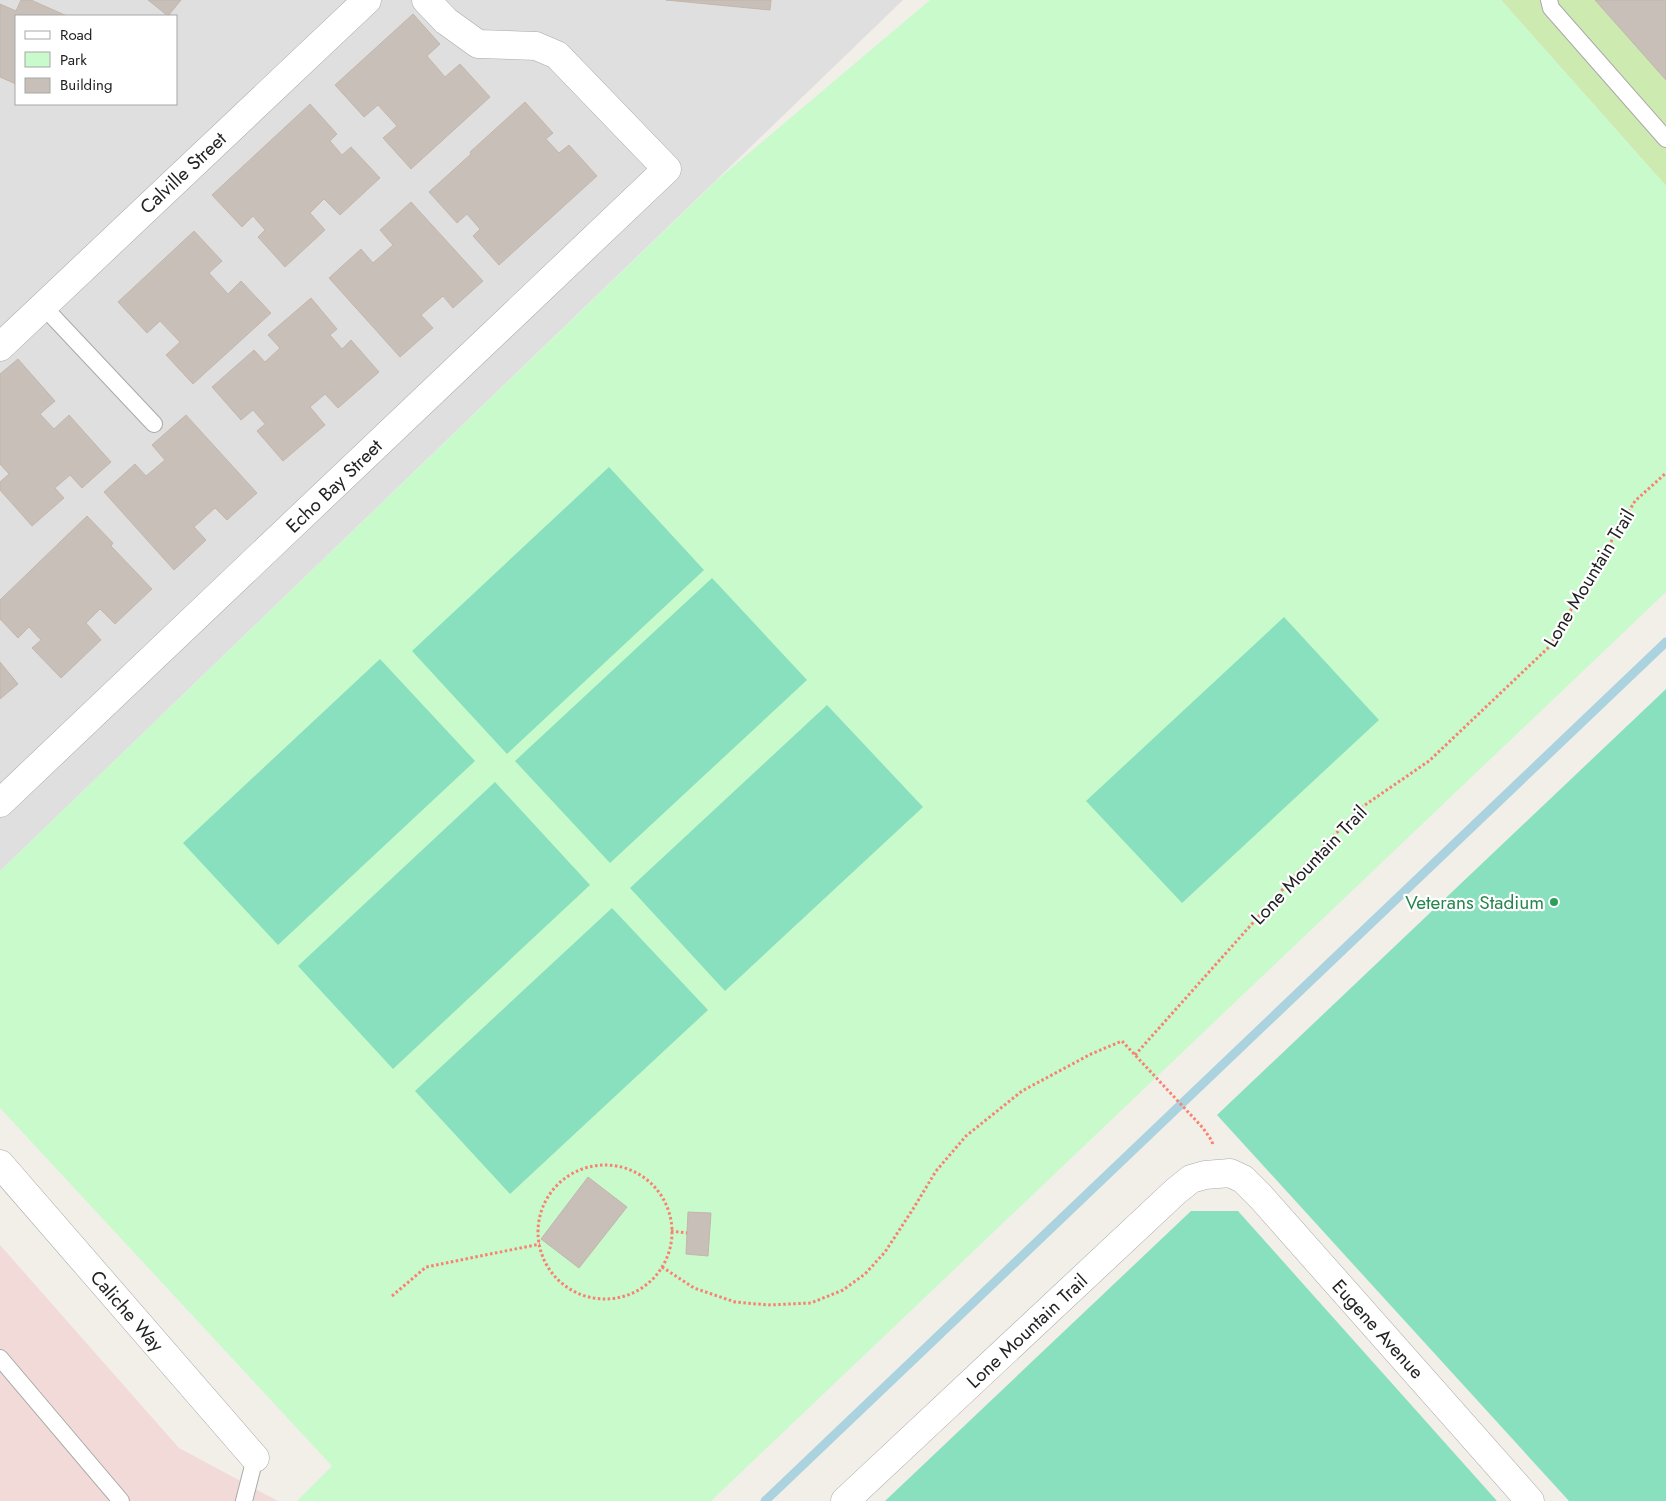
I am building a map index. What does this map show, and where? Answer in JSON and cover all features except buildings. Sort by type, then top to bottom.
[{"type":"street","name":"Calville Street","points":[[0,347],[367,0]]},
{"type":"street","name":"Echo Bay Street","points":[[3,794],[667,169],[557,55],[536,46],[478,44],[446,21],[426,0]]},
{"type":"street","name":"Caliche Way","points":[[0,1164],[255,1458]]},
{"type":"street","name":"Lone Mountain Trail","points":[[845,1501],[1176,1191],[1215,1164]]},
{"type":"street","name":"Eugene Avenue","points":[[1215,1164],[1230,1174],[1243,1179],[1261,1197],[1530,1501]]},
{"type":"lane","points":[[1549,0],[1551,8],[1666,139]]},
{"type":"lane","points":[[43,306],[154,424]]},
{"type":"lane","points":[[0,1358],[121,1501]]},
{"type":"lane","points":[[244,1501],[255,1458]]},
{"type":"path","name":"Lone Mountain Trail","points":[[1135,1055],[1300,870],[1362,807],[1429,761],[1549,647],[1635,501],[1666,473]]},
{"type":"path","points":[[662,1267],[694,1288],[735,1302],[768,1306],[811,1303],[843,1290],[865,1274],[885,1252],[936,1170],[966,1136],[1022,1091],[1090,1054],[1122,1041],[1203,1128],[1212,1141],[1215,1164]]},
{"type":"path","points":[[602,1165],[610,1165],[632,1171],[651,1183],[664,1200],[671,1221],[671,1232],[672,1242],[665,1262],[652,1280],[635,1292],[615,1299],[593,1298],[573,1291],[556,1278],[543,1259],[538,1236],[540,1214],[550,1193],[566,1177],[587,1167],[602,1165]]},
{"type":"path","points":[[671,1232],[687,1233]]},
{"type":"path","points":[[392,1296],[426,1267],[540,1244]]},
{"type":"shaded area","points":[[0,0],[903,0],[0,871]]},
{"type":"shaded area","points":[[0,1245],[179,1448],[278,1501],[0,1501]]},
{"type":"green space","points":[[930,0],[1501,0],[1666,186],[1666,592],[711,1501],[297,1501],[332,1466],[0,1108],[0,871],[717,180]]},
{"type":"green space","points":[[1501,0],[1666,0],[1666,186]]},
{"type":"green space","points":[[609,467],[704,570],[507,754],[412,651]]},
{"type":"green space","points":[[712,578],[807,680],[610,863],[515,761]]},
{"type":"green space","points":[[1284,617],[1379,720],[1182,903],[1086,801]]},
{"type":"green space","points":[[380,659],[475,761],[278,945],[183,843]]},
{"type":"green space","name":"Veterans Stadium","points":[[1666,689],[1666,1501],[1569,1501],[1217,1115]]},
{"type":"green space","points":[[827,705],[923,807],[725,991],[630,888]]},
{"type":"green space","points":[[495,782],[590,885],[393,1069],[298,966]]},
{"type":"green space","points":[[612,908],[708,1010],[510,1194],[415,1091]]},
{"type":"green space","points":[[1191,1211],[1238,1211],[1497,1501],[885,1501]]},
{"type":"waterway","points":[[765,1501],[1666,642]]},
{"type":"place","name":"Veterans Stadium","points":[[1554,902]]}]
